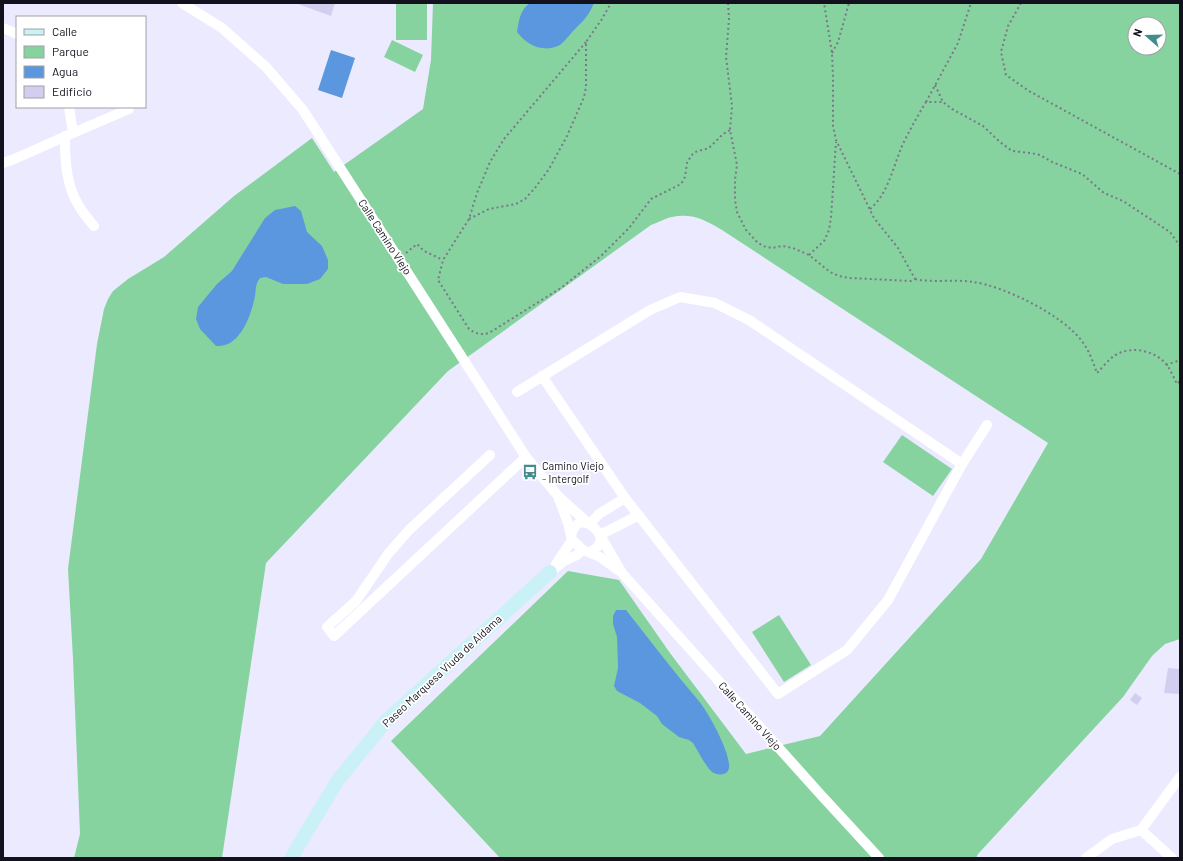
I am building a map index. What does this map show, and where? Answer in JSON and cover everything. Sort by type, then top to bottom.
[{"type":"street","name":"Calle Camino Viejo","points":[[182,3],[222,28],[266,67],[304,110],[526,457],[559,497],[589,523]]},
{"type":"street","points":[[3,28],[16,34]]},
{"type":"street","points":[[69,108],[67,172],[78,206],[94,226]]},
{"type":"street","points":[[3,163],[129,109]]},
{"type":"street","points":[[517,392],[650,310],[680,297],[715,303],[749,320],[962,464]]},
{"type":"street","points":[[542,376],[626,498],[778,694],[847,650],[888,600],[962,464],[987,425]]},
{"type":"street","points":[[490,455],[409,530],[388,554],[356,600],[327,627],[334,636],[526,457]]},
{"type":"street","name":"Calle Camino Viejo","points":[[559,497],[571,538]]},
{"type":"street","points":[[589,523],[599,514],[626,498]]},
{"type":"street","points":[[600,536],[639,515]]},
{"type":"street","points":[[582,523],[589,523],[596,529],[600,536],[600,544],[595,551],[586,551],[571,538],[572,530],[577,525],[582,523]]},
{"type":"street","name":"Calle Camino Viejo","points":[[600,536],[622,573],[879,858]]},
{"type":"street","name":"Paseo Marquesa Viuda de Aldama","points":[[550,572],[571,538]]},
{"type":"street","name":"Calle Camino Viejo","points":[[586,551],[600,557],[622,573]]},
{"type":"street","name":"Paseo Marquesa Viuda de Aldama","points":[[291,858],[338,780],[386,721],[564,560],[586,551]]},
{"type":"street","points":[[1086,858],[1112,839],[1141,830],[1180,777]]},
{"type":"street","points":[[1141,830],[1172,858]]},
{"type":"path","points":[[611,3],[586,42],[504,139],[490,162],[477,193],[469,219],[443,260],[438,280],[468,329],[482,335],[489,333],[561,288],[601,256],[629,228],[651,199],[681,184],[685,177],[687,163],[690,156],[695,152],[709,148],[723,134],[730,130]]},
{"type":"path","points":[[728,3],[729,19],[726,57],[732,106],[730,130],[737,165],[735,200],[737,212],[746,230],[757,242],[763,246],[772,248],[782,246],[793,248],[809,255],[830,272],[849,278],[911,281],[915,279],[924,281],[939,280],[972,282],[990,285],[1006,291],[1066,325],[1082,341],[1091,356],[1097,373],[1114,356],[1128,350],[1146,351],[1157,356],[1166,365],[1178,384],[1180,381]]},
{"type":"path","points":[[824,3],[832,53],[833,126],[836,140],[880,227],[898,248],[915,279]]},
{"type":"path","points":[[832,53],[838,42],[849,3]]},
{"type":"path","points":[[870,209],[881,197],[903,144],[916,118],[958,44],[971,3]]},
{"type":"path","points":[[1021,3],[1008,26],[1001,52],[1006,75],[1029,91],[1180,174]]},
{"type":"path","points":[[469,219],[480,212],[516,204],[524,199],[535,188],[549,169],[567,136],[584,97],[586,87],[586,42]]},
{"type":"path","points":[[935,85],[943,102],[952,109],[983,126],[1012,151],[1040,155],[1052,162],[1082,174],[1104,193],[1123,201],[1170,232],[1180,246]]},
{"type":"path","points":[[926,102],[943,102]]},
{"type":"path","points":[[809,255],[824,241],[829,230],[836,140]]},
{"type":"path","points":[[398,258],[417,244],[424,251],[443,260]]},
{"type":"path","points":[[1166,365],[1180,360]]},
{"type":"green space","points":[[396,3],[427,3],[427,40],[396,40]]},
{"type":"green space","points":[[433,3],[1180,3],[1180,639],[1165,644],[1152,656],[1123,697],[978,854],[976,858],[500,858],[391,741],[568,571],[619,580],[670,653],[746,754],[820,736],[981,559],[1048,443],[722,230],[698,218],[679,216],[651,225],[448,371],[266,563],[222,858],[74,858],[80,834],[68,569],[97,344],[104,309],[108,299],[113,291],[128,279],[164,257],[234,196],[312,138],[334,172],[423,109],[431,60]]},
{"type":"green space","points":[[392,40],[423,55],[415,72],[384,57]]},
{"type":"green space","points":[[902,435],[952,469],[933,496],[883,462]]},
{"type":"green space","points":[[779,615],[811,665],[784,682],[752,632]]},
{"type":"water","points":[[530,3],[594,3],[586,18],[562,43],[552,48],[540,48],[530,44],[517,32],[519,19],[522,12]]},
{"type":"water","points":[[331,50],[355,58],[342,98],[318,90]]},
{"type":"water","points":[[295,206],[301,211],[307,232],[322,246],[328,260],[328,269],[320,279],[307,284],[283,284],[266,277],[260,278],[256,285],[251,313],[243,329],[232,342],[216,346],[200,329],[196,319],[198,307],[217,284],[232,271],[265,218],[275,210]]},
{"type":"water","points":[[616,610],[626,610],[702,705],[719,735],[728,756],[729,765],[727,773],[720,774],[711,771],[693,743],[679,737],[662,724],[657,716],[640,703],[617,691],[614,686],[618,668],[617,637],[613,624],[613,616]]},
{"type":"building","points":[[298,3],[335,3],[331,16]]},
{"type":"building","points":[[1168,668],[1180,669],[1180,694],[1164,693]]},
{"type":"building","points":[[1135,693],[1142,698],[1137,705],[1130,700]]},
{"type":"place","name":"Camino Viejo - Intergolf","points":[[530,472]]}]
